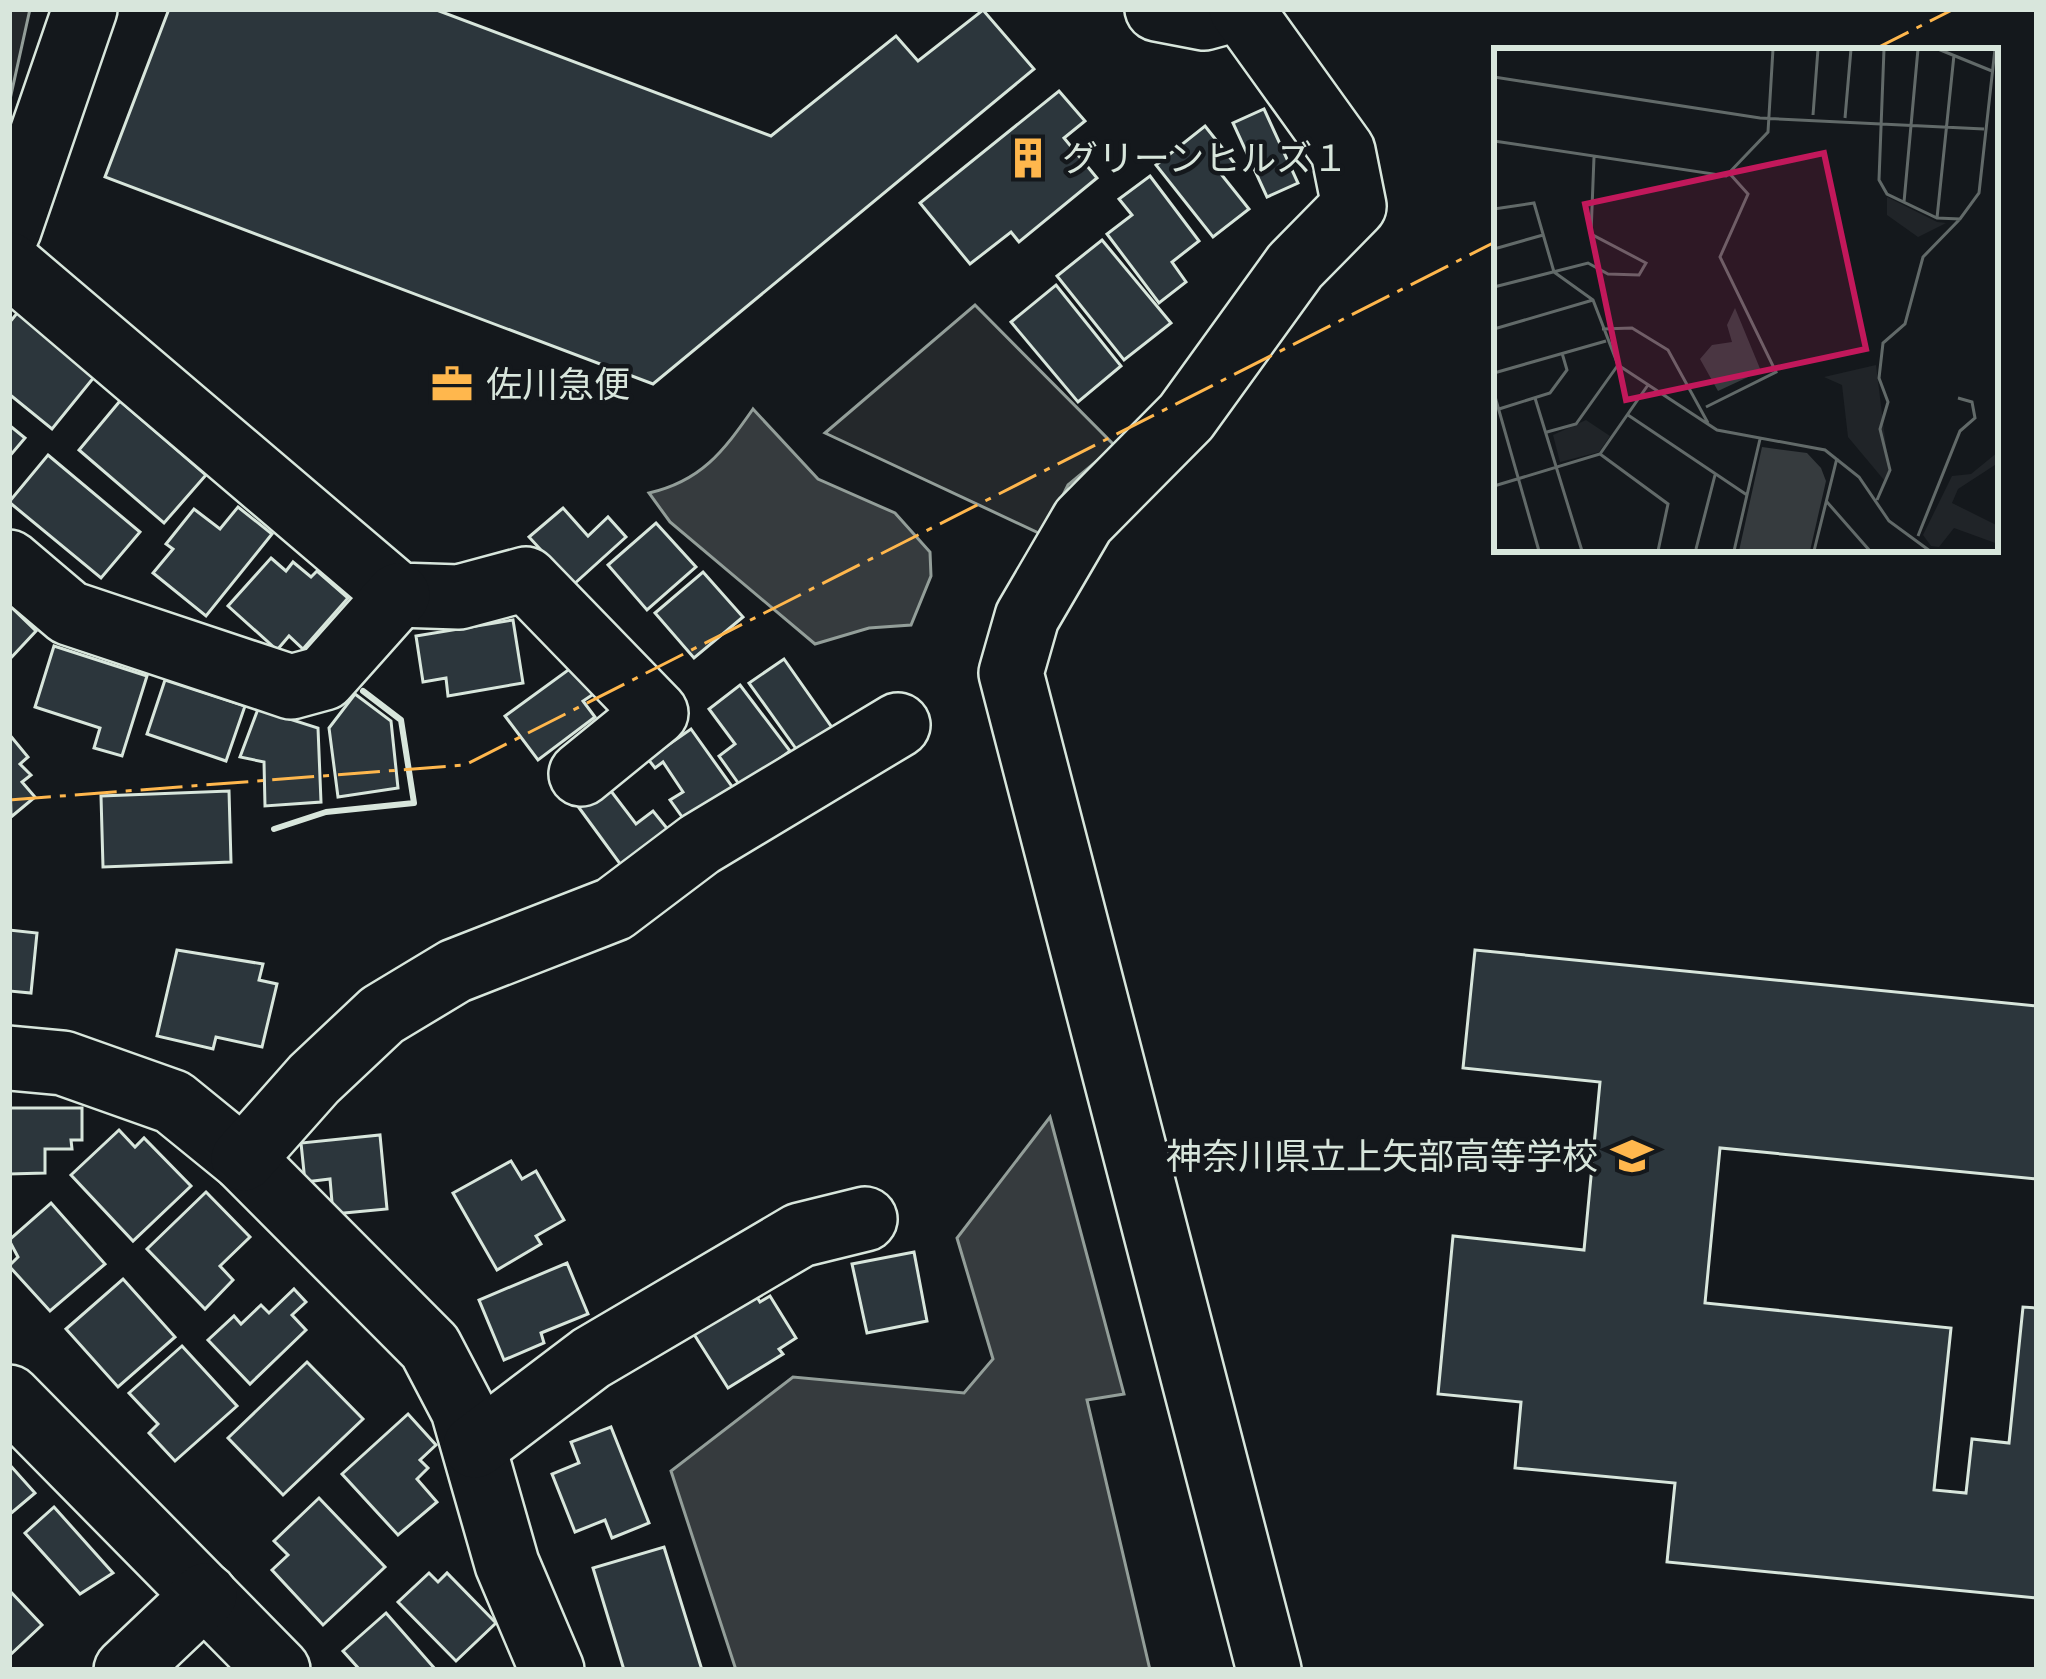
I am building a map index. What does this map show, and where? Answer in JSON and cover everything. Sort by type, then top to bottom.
[{"type":"street","points":[[9,230],[85,9]]},
{"type":"street","points":[[1157,9],[1204,18],[1239,9],[1342,151],[1354,206],[1294,266],[1186,417],[1083,521],[1027,617],[1011,673],[1269,1670]]},
{"type":"street","points":[[9,264],[398,595],[459,597],[526,579],[656,713],[581,774]]},
{"type":"street","points":[[9,562],[69,613],[291,687],[324,678],[398,595]]},
{"type":"street","points":[[243,1159],[314,1079],[382,1015],[455,971],[614,909],[700,844],[898,725]]},
{"type":"street","points":[[9,1058],[63,1063],[173,1102],[243,1159],[430,1347],[464,1410],[506,1564],[552,1670]]},
{"type":"street","points":[[475,1445],[591,1358],[800,1235],[865,1220]]},
{"type":"street","points":[[9,1397],[278,1670]]},
{"type":"street","points":[[126,1670],[205,1595]]},
{"type":"shaded area","points":[[9,9],[30,9],[9,104]]},
{"type":"shaded area","points":[[975,305],[1115,446],[1068,485],[1043,535],[825,433]]},
{"type":"shaded area","points":[[753,409],[818,479],[895,513],[930,552],[931,576],[911,625],[869,628],[815,644],[670,522],[649,493],[683,481],[709,463]]},
{"type":"shaded area","points":[[1050,1117],[1124,1394],[1087,1400],[1150,1670],[736,1670],[671,1471],[793,1377],[964,1393],[993,1359],[957,1238]]},
{"type":"building","points":[[169,9],[434,9],[771,136],[896,36],[918,61],[983,10],[1034,69],[653,384],[105,177]]},
{"type":"building","name":"グリーンヒルズ１","points":[[1059,91],[1085,121],[1064,138],[1097,178],[1019,242],[1011,232],[970,264],[920,203]]},
{"type":"building","points":[[1264,109],[1298,183],[1267,197],[1233,123]]},
{"type":"building","points":[[1205,126],[1235,164],[1221,174],[1249,209],[1213,237],[1156,165]]},
{"type":"building","points":[[1150,176],[1199,241],[1172,262],[1186,282],[1159,303],[1107,234],[1132,215],[1119,199]]},
{"type":"building","points":[[1102,240],[1171,323],[1124,360],[1057,276]]},
{"type":"building","points":[[1056,285],[1121,366],[1078,402],[1011,322]]},
{"type":"building","points":[[18,312],[95,376],[52,429],[9,394],[9,323]]},
{"type":"building","points":[[120,401],[206,475],[164,523],[79,450]]},
{"type":"building","points":[[9,425],[25,438],[9,457]]},
{"type":"building","points":[[48,455],[140,532],[101,578],[9,502]]},
{"type":"building","points":[[238,507],[272,534],[206,616],[153,573],[173,549],[166,544],[194,509],[220,529]]},
{"type":"building","points":[[563,508],[588,536],[608,517],[626,537],[573,585],[529,537]]},
{"type":"building","points":[[656,523],[696,567],[647,610],[608,565]]},
{"type":"building","points":[[271,558],[286,571],[293,562],[311,577],[317,571],[348,598],[303,649],[289,636],[277,650],[228,606]]},
{"type":"building","points":[[703,572],[743,617],[694,658],[655,613]]},
{"type":"building","points":[[9,605],[36,631],[9,660]]},
{"type":"building","points":[[513,620],[523,683],[448,696],[446,678],[423,682],[416,636]]},
{"type":"building","points":[[54,646],[147,676],[122,756],[94,748],[100,728],[35,707]]},
{"type":"building","points":[[784,659],[833,729],[799,753],[749,683]]},
{"type":"building","points":[[575,665],[595,693],[583,701],[595,717],[538,760],[505,716]]},
{"type":"building","points":[[165,680],[245,706],[226,761],[147,734]]},
{"type":"building","points":[[740,685],[790,751],[741,787],[719,756],[735,744],[709,709]]},
{"type":"building","points":[[355,694],[391,721],[398,788],[338,797],[329,728]]},
{"type":"building","points":[[258,709],[318,728],[321,802],[265,806],[264,762],[240,757]]},
{"type":"building","points":[[691,729],[738,795],[690,828],[670,800],[683,792],[663,762],[655,768],[648,759]]},
{"type":"building","points":[[9,734],[28,757],[20,764],[31,775],[22,782],[35,797],[11,817]]},
{"type":"building","points":[[599,790],[603,796],[611,791],[636,824],[653,811],[674,837],[626,872],[577,805]]},
{"type":"building","points":[[229,791],[231,862],[103,867],[101,796]]},
{"type":"building","points":[[9,930],[37,933],[31,993],[9,991]]},
{"type":"building","points":[[177,950],[263,964],[259,980],[277,984],[262,1047],[216,1037],[213,1049],[157,1036]]},
{"type":"building","points":[[1475,950],[2037,1006],[2037,1179],[1720,1148],[1705,1303],[1951,1328],[1934,1490],[1966,1493],[1972,1439],[2009,1443],[2023,1307],[2037,1308],[2037,1598],[1667,1562],[1675,1483],[1515,1468],[1521,1402],[1438,1394],[1453,1236],[1584,1250],[1600,1082],[1463,1068]]},
{"type":"building","points":[[9,1108],[82,1108],[82,1140],[71,1140],[72,1149],[45,1149],[45,1173],[9,1174]]},
{"type":"building","points":[[119,1130],[135,1147],[144,1138],[191,1186],[133,1241],[71,1175]]},
{"type":"building","points":[[380,1135],[387,1209],[333,1214],[330,1179],[305,1182],[301,1143]]},
{"type":"building","points":[[511,1161],[522,1179],[536,1171],[564,1220],[536,1236],[541,1244],[497,1270],[453,1193]]},
{"type":"building","points":[[206,1192],[250,1237],[220,1266],[233,1280],[205,1309],[147,1249]]},
{"type":"building","points":[[51,1203],[105,1264],[50,1311],[9,1266],[18,1257],[9,1240]]},
{"type":"building","points":[[914,1252],[927,1321],[867,1333],[852,1264]]},
{"type":"building","points":[[567,1263],[588,1314],[541,1333],[544,1343],[504,1360],[479,1300]]},
{"type":"building","points":[[123,1279],[175,1337],[118,1387],[66,1329]]},
{"type":"building","points":[[294,1289],[306,1302],[292,1315],[306,1330],[250,1384],[208,1340],[234,1316],[241,1324],[261,1305],[269,1313]]},
{"type":"building","points":[[752,1289],[760,1302],[770,1296],[796,1338],[779,1349],[783,1354],[728,1388],[690,1328]]},
{"type":"building","points":[[182,1346],[237,1406],[175,1461],[149,1433],[158,1424],[129,1393]]},
{"type":"building","points":[[307,1362],[363,1419],[283,1495],[228,1438]]},
{"type":"building","points":[[408,1414],[436,1445],[420,1460],[428,1468],[417,1479],[437,1502],[398,1535],[342,1474]]},
{"type":"building","points":[[611,1427],[649,1523],[612,1538],[605,1520],[575,1532],[552,1474],[579,1463],[571,1442]]},
{"type":"building","points":[[9,1464],[35,1493],[9,1515]]},
{"type":"building","points":[[319,1498],[385,1567],[323,1625],[272,1570],[288,1555],[274,1541]]},
{"type":"building","points":[[54,1507],[113,1573],[80,1594],[25,1533]]},
{"type":"building","points":[[664,1547],[702,1670],[624,1670],[593,1568]]},
{"type":"building","points":[[429,1573],[438,1582],[447,1573],[496,1623],[456,1661],[398,1602]]},
{"type":"building","points":[[9,1590],[42,1625],[9,1656]]},
{"type":"building","points":[[386,1613],[436,1670],[360,1670],[343,1651]]},
{"type":"wall","points":[[274,829],[326,812],[414,803],[401,720],[363,691]]},
{"type":"power","points":[[1877,48],[1954,9]]},
{"type":"power","points":[[9,800],[465,765],[1494,243]]},
{"type":"place","name":"グリーンヒルズ１","points":[[1028,158]]},
{"type":"place","name":"佐川急便","points":[[452,384]]},
{"type":"place","name":"神奈川県立上矢部高等学校","points":[[1632,1156]]}]
